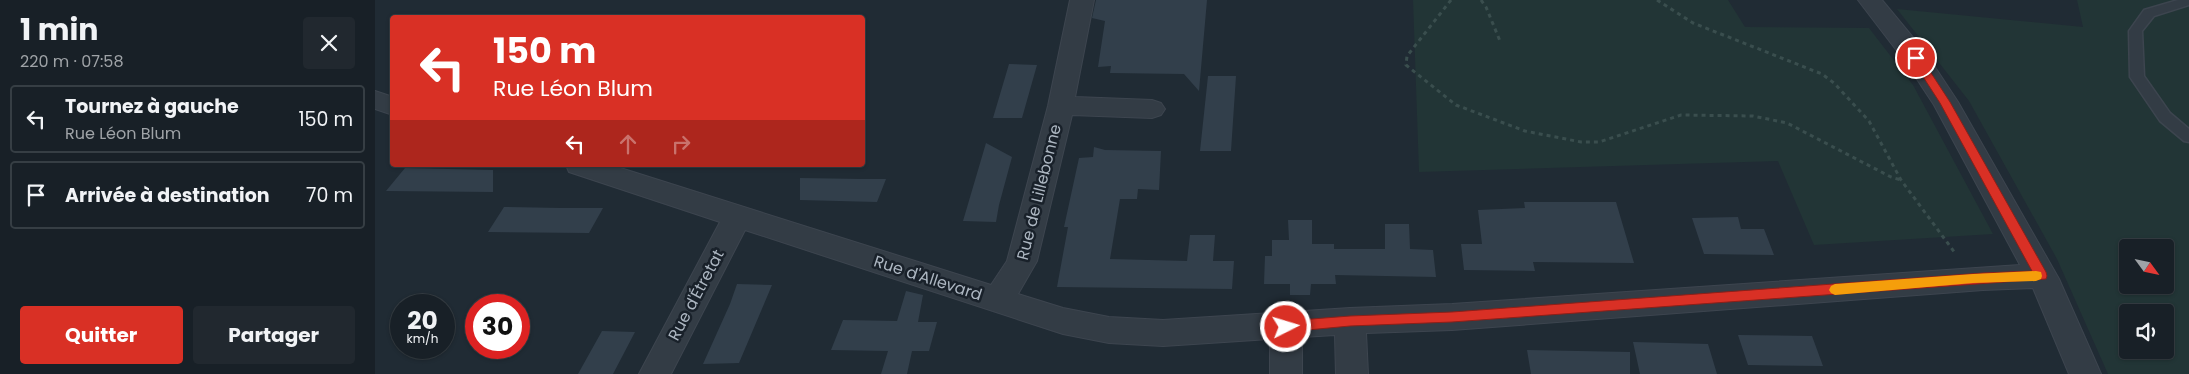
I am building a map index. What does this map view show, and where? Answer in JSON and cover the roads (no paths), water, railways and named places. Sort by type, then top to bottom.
[{"type":"street","name":"Rue de Lillebonne","points":[[997,300],[1014,277],[1022,261],[1061,106],[1082,0]]},
{"type":"street","points":[[1870,0],[1916,58],[1945,102],[2041,276],[2085,374]]},
{"type":"street","points":[[375,100],[390,105]]},
{"type":"street","name":"Rue de Lillebonne","points":[[1061,106],[1152,109]]},
{"type":"street","name":"Rue d'Allevard","points":[[585,167],[1063,321],[1109,330],[1163,334],[1286,327],[1350,321],[1452,317],[1973,278],[2041,276]]},
{"type":"street","name":"Rue d'Étretat","points":[[655,374],[738,216]]},
{"type":"street","points":[[1350,321],[1352,374]]},
{"type":"street","points":[[1286,327],[1286,374]]},
{"type":"lane","points":[[2189,1],[2149,13],[2135,31],[2137,77],[2165,117],[2189,137]]}]
